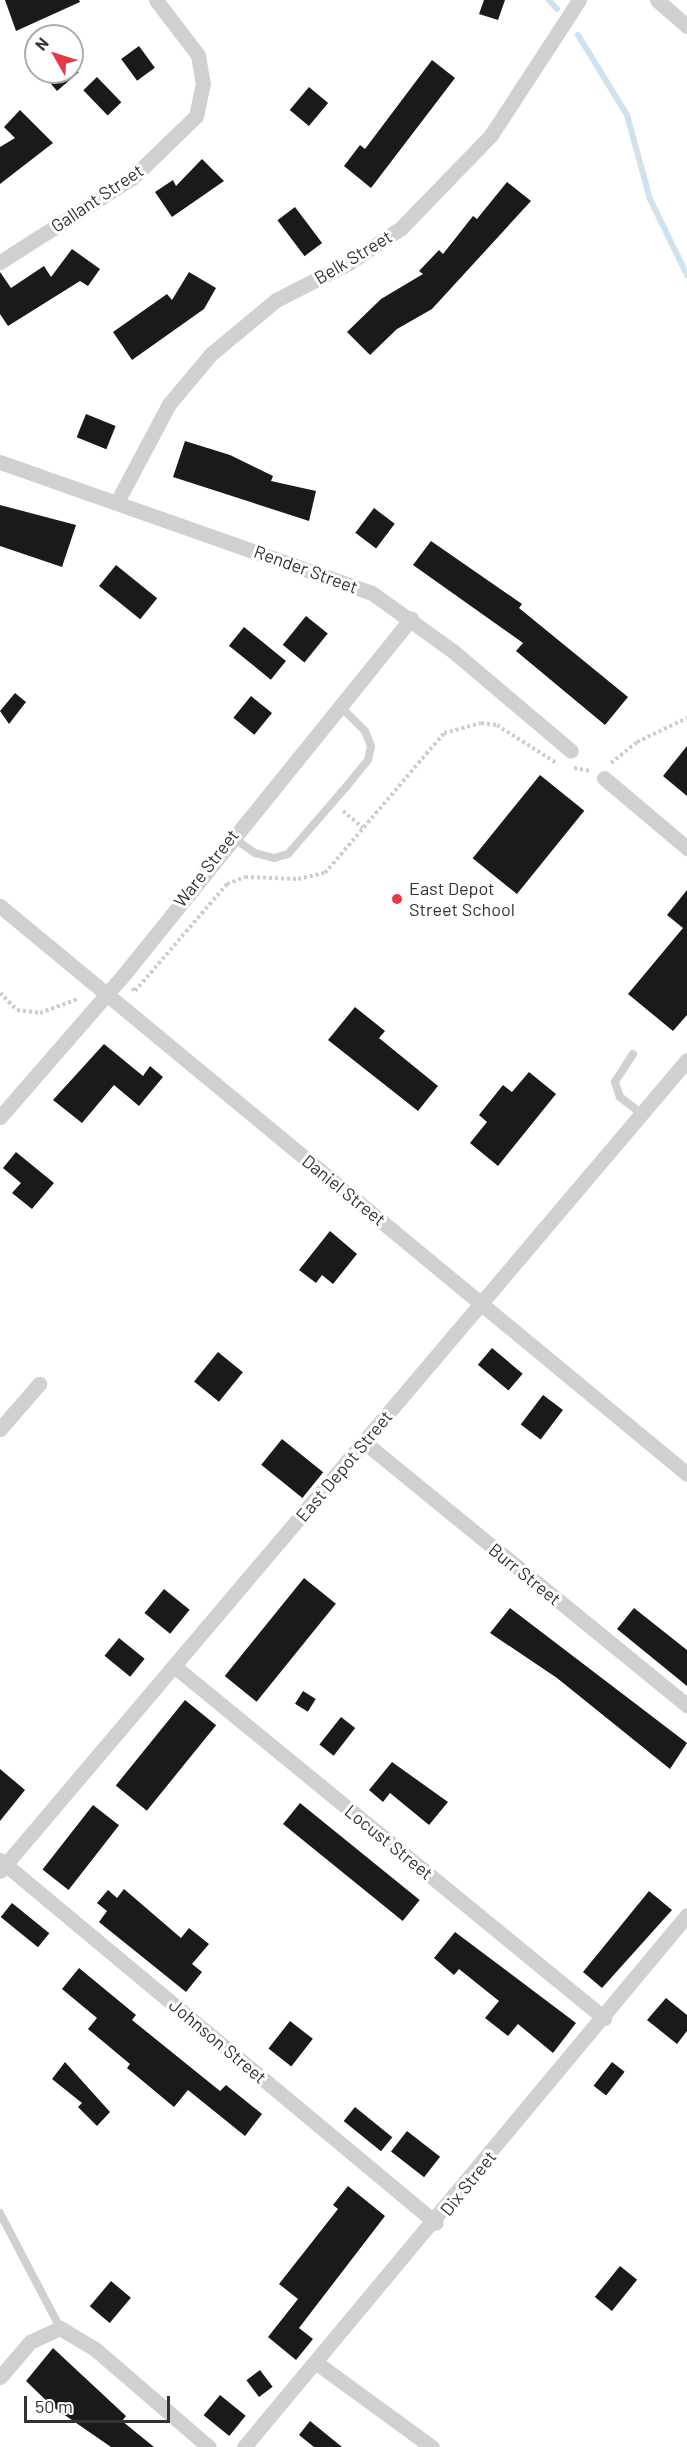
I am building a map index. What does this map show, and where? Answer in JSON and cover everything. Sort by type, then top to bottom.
[{"type":"street","name":"Gallant Street","points":[[0,262],[132,178],[196,116],[203,84],[198,55],[156,0]]},
{"type":"street","name":"Belk Street","points":[[118,500],[169,404],[211,354],[276,300],[401,228],[491,135],[579,0]]},
{"type":"street","points":[[657,0],[687,26]]},
{"type":"street","name":"Render Street","points":[[0,462],[118,500],[372,593],[411,618],[571,751]]},
{"type":"street","name":"Ware Street","points":[[0,1117],[105,996],[231,836],[411,618]]},
{"type":"street","points":[[601,772],[687,848]]},
{"type":"street","name":"Daniel Street","points":[[0,906],[105,996],[482,1302],[687,1474]]},
{"type":"street","name":"East Depot Street","points":[[2,1865],[174,1666],[687,1060]]},
{"type":"street","points":[[0,1429],[39,1384]]},
{"type":"street","name":"Burr Street","points":[[364,1442],[687,1705]]},
{"type":"street","name":"Locust Street","points":[[174,1666],[604,2018]]},
{"type":"street","name":"Johnson Street","points":[[2,1865],[436,2223]]},
{"type":"street","name":"Dix Street","points":[[244,2447],[318,2364],[436,2223],[687,1915]]},
{"type":"street","points":[[0,2378],[30,2342],[60,2328],[95,2349],[209,2447]]},
{"type":"street","points":[[318,2364],[432,2447]]},
{"type":"lane","points":[[231,836],[255,853],[274,858],[288,855],[368,760],[371,746],[365,731],[339,705]]},
{"type":"lane","points":[[633,1054],[615,1082],[620,1096],[642,1114]]},
{"type":"lane","points":[[0,2213],[60,2328]]},
{"type":"path","points":[[135,991],[227,884],[245,877],[298,879],[326,873],[432,744],[465,726],[497,725],[557,763],[601,772],[637,742],[687,718]]},
{"type":"path","points":[[333,802],[363,828]]},
{"type":"path","points":[[0,993],[17,1010],[40,1013],[76,1001]]},
{"type":"building","points":[[5,0],[79,0],[80,2],[31,24],[24,24],[24,27],[16,31]]},
{"type":"building","points":[[484,0],[505,0],[498,20],[479,14]]},
{"type":"building","points":[[139,46],[155,68],[137,81],[121,59]]},
{"type":"building","points":[[432,60],[455,78],[371,188],[344,166],[360,145],[365,149]]},
{"type":"building","points":[[97,77],[121,102],[108,115],[83,90]]},
{"type":"building","points":[[51,84],[65,84],[57,91]]},
{"type":"building","points":[[309,87],[328,103],[309,126],[290,110]]},
{"type":"building","points":[[20,110],[53,143],[0,184],[0,147],[15,138],[4,127]]},
{"type":"building","points":[[202,159],[224,181],[172,217],[155,192],[173,180],[176,186]]},
{"type":"building","points":[[507,182],[531,201],[432,309],[397,329],[370,355],[347,332],[381,299],[423,274],[419,271],[439,250],[443,254],[473,216],[477,219]]},
{"type":"building","points":[[295,207],[322,243],[305,256],[277,220]]},
{"type":"building","points":[[72,249],[100,269],[88,286],[80,281],[8,326],[0,314],[0,272],[11,288],[44,266],[51,277]]},
{"type":"building","points":[[189,272],[216,288],[204,309],[132,360],[113,332],[167,294],[172,300]]},
{"type":"building","points":[[86,414],[116,426],[106,449],[77,437]]},
{"type":"building","points":[[185,441],[230,455],[273,476],[271,481],[316,491],[309,521],[173,477]]},
{"type":"building","points":[[0,505],[76,525],[62,567],[0,546]]},
{"type":"building","points":[[374,508],[395,524],[376,548],[355,533]]},
{"type":"building","points":[[431,541],[522,604],[519,608],[628,697],[605,725],[516,651],[523,643],[413,565]]},
{"type":"building","points":[[116,565],[157,598],[140,619],[99,586]]},
{"type":"building","points":[[306,616],[328,634],[304,662],[283,645]]},
{"type":"building","points":[[244,627],[286,661],[271,680],[229,646]]},
{"type":"building","points":[[15,693],[26,702],[9,724],[0,711]]},
{"type":"building","points":[[251,696],[272,713],[254,735],[233,718]]},
{"type":"building","points":[[687,746],[687,796],[663,776]]},
{"type":"building","points":[[540,775],[584,811],[517,894],[473,858]]},
{"type":"building","points":[[687,890],[687,1015],[673,1031],[628,994],[683,928],[667,915]]},
{"type":"building","points":[[355,1007],[385,1031],[379,1038],[438,1086],[418,1111],[328,1040]]},
{"type":"building","points":[[104,1044],[143,1076],[150,1066],[163,1077],[139,1106],[114,1085],[82,1123],[53,1100]]},
{"type":"building","points":[[529,1072],[556,1094],[498,1166],[470,1143],[487,1122],[479,1115],[503,1085],[512,1092]]},
{"type":"building","points":[[16,1152],[54,1183],[32,1209],[12,1193],[21,1183],[3,1168]]},
{"type":"building","points":[[330,1231],[357,1254],[333,1284],[322,1275],[316,1283],[299,1270]]},
{"type":"building","points":[[492,1348],[523,1374],[509,1391],[478,1365]]},
{"type":"building","points":[[218,1352],[243,1372],[219,1402],[194,1382]]},
{"type":"building","points":[[543,1395],[563,1410],[541,1440],[521,1425]]},
{"type":"building","points":[[282,1439],[323,1472],[302,1498],[261,1465]]},
{"type":"building","points":[[304,1578],[336,1604],[257,1702],[225,1676]]},
{"type":"building","points":[[164,1589],[190,1610],[170,1634],[144,1613]]},
{"type":"building","points":[[510,1608],[687,1743],[670,1769],[557,1678],[490,1633]]},
{"type":"building","points":[[634,1608],[687,1650],[687,1686],[617,1629]]},
{"type":"building","points":[[119,1638],[145,1659],[130,1677],[105,1656]]},
{"type":"building","points":[[303,1691],[316,1699],[308,1712],[295,1704]]},
{"type":"building","points":[[185,1700],[216,1725],[147,1811],[116,1785]]},
{"type":"building","points":[[341,1717],[355,1728],[334,1756],[319,1745]]},
{"type":"building","points":[[392,1762],[448,1802],[429,1825],[390,1793],[383,1802],[369,1790]]},
{"type":"building","points":[[0,1769],[25,1790],[0,1821]]},
{"type":"building","points":[[300,1803],[420,1900],[403,1921],[283,1824]]},
{"type":"building","points":[[93,1805],[119,1825],[69,1890],[43,1870]]},
{"type":"building","points":[[124,1889],[181,1938],[189,1928],[209,1944],[192,1964],[202,1972],[186,1992],[99,1922],[107,1911],[97,1903],[108,1890],[117,1898]]},
{"type":"building","points":[[649,1891],[672,1910],[602,1988],[583,1972]]},
{"type":"building","points":[[12,1903],[49,1933],[38,1947],[1,1917]]},
{"type":"building","points":[[455,1932],[576,2023],[553,2053],[518,2024],[508,2036],[485,2018],[499,2001],[459,1969],[454,1975],[434,1958]]},
{"type":"building","points":[[79,1968],[136,2015],[132,2020],[220,2091],[226,2085],[262,2114],[245,2136],[188,2090],[174,2107],[127,2068],[130,2064],[88,2029],[97,2018],[62,1989]]},
{"type":"building","points":[[666,1998],[687,2015],[687,2031],[677,2044],[647,2020]]},
{"type":"building","points":[[290,2021],[313,2039],[291,2066],[268,2049]]},
{"type":"building","points":[[65,2062],[110,2112],[97,2126],[78,2107],[82,2103],[52,2079]]},
{"type":"building","points":[[612,2062],[625,2072],[606,2095],[594,2086]]},
{"type":"building","points":[[355,2107],[392,2137],[381,2151],[344,2121]]},
{"type":"building","points":[[407,2131],[440,2157],[424,2177],[391,2151]]},
{"type":"building","points":[[348,2186],[385,2216],[299,2328],[313,2339],[296,2360],[268,2337],[298,2299],[279,2284],[338,2209],[333,2205]]},
{"type":"building","points":[[620,2266],[637,2280],[612,2311],[595,2297]]},
{"type":"building","points":[[111,2281],[131,2298],[110,2323],[90,2306]]},
{"type":"building","points":[[53,2348],[126,2416],[122,2421],[154,2447],[111,2447],[53,2407],[26,2381]]},
{"type":"building","points":[[260,2370],[273,2387],[259,2397],[246,2380]]},
{"type":"building","points":[[220,2395],[246,2416],[229,2436],[204,2415]]},
{"type":"building","points":[[310,2421],[342,2447],[314,2447],[299,2435]]},
{"type":"waterway","points":[[549,0],[557,9]]},
{"type":"waterway","points":[[578,35],[627,115],[650,199],[687,275]]},
{"type":"place","name":"East Depot Street School","points":[[397,899]]}]
